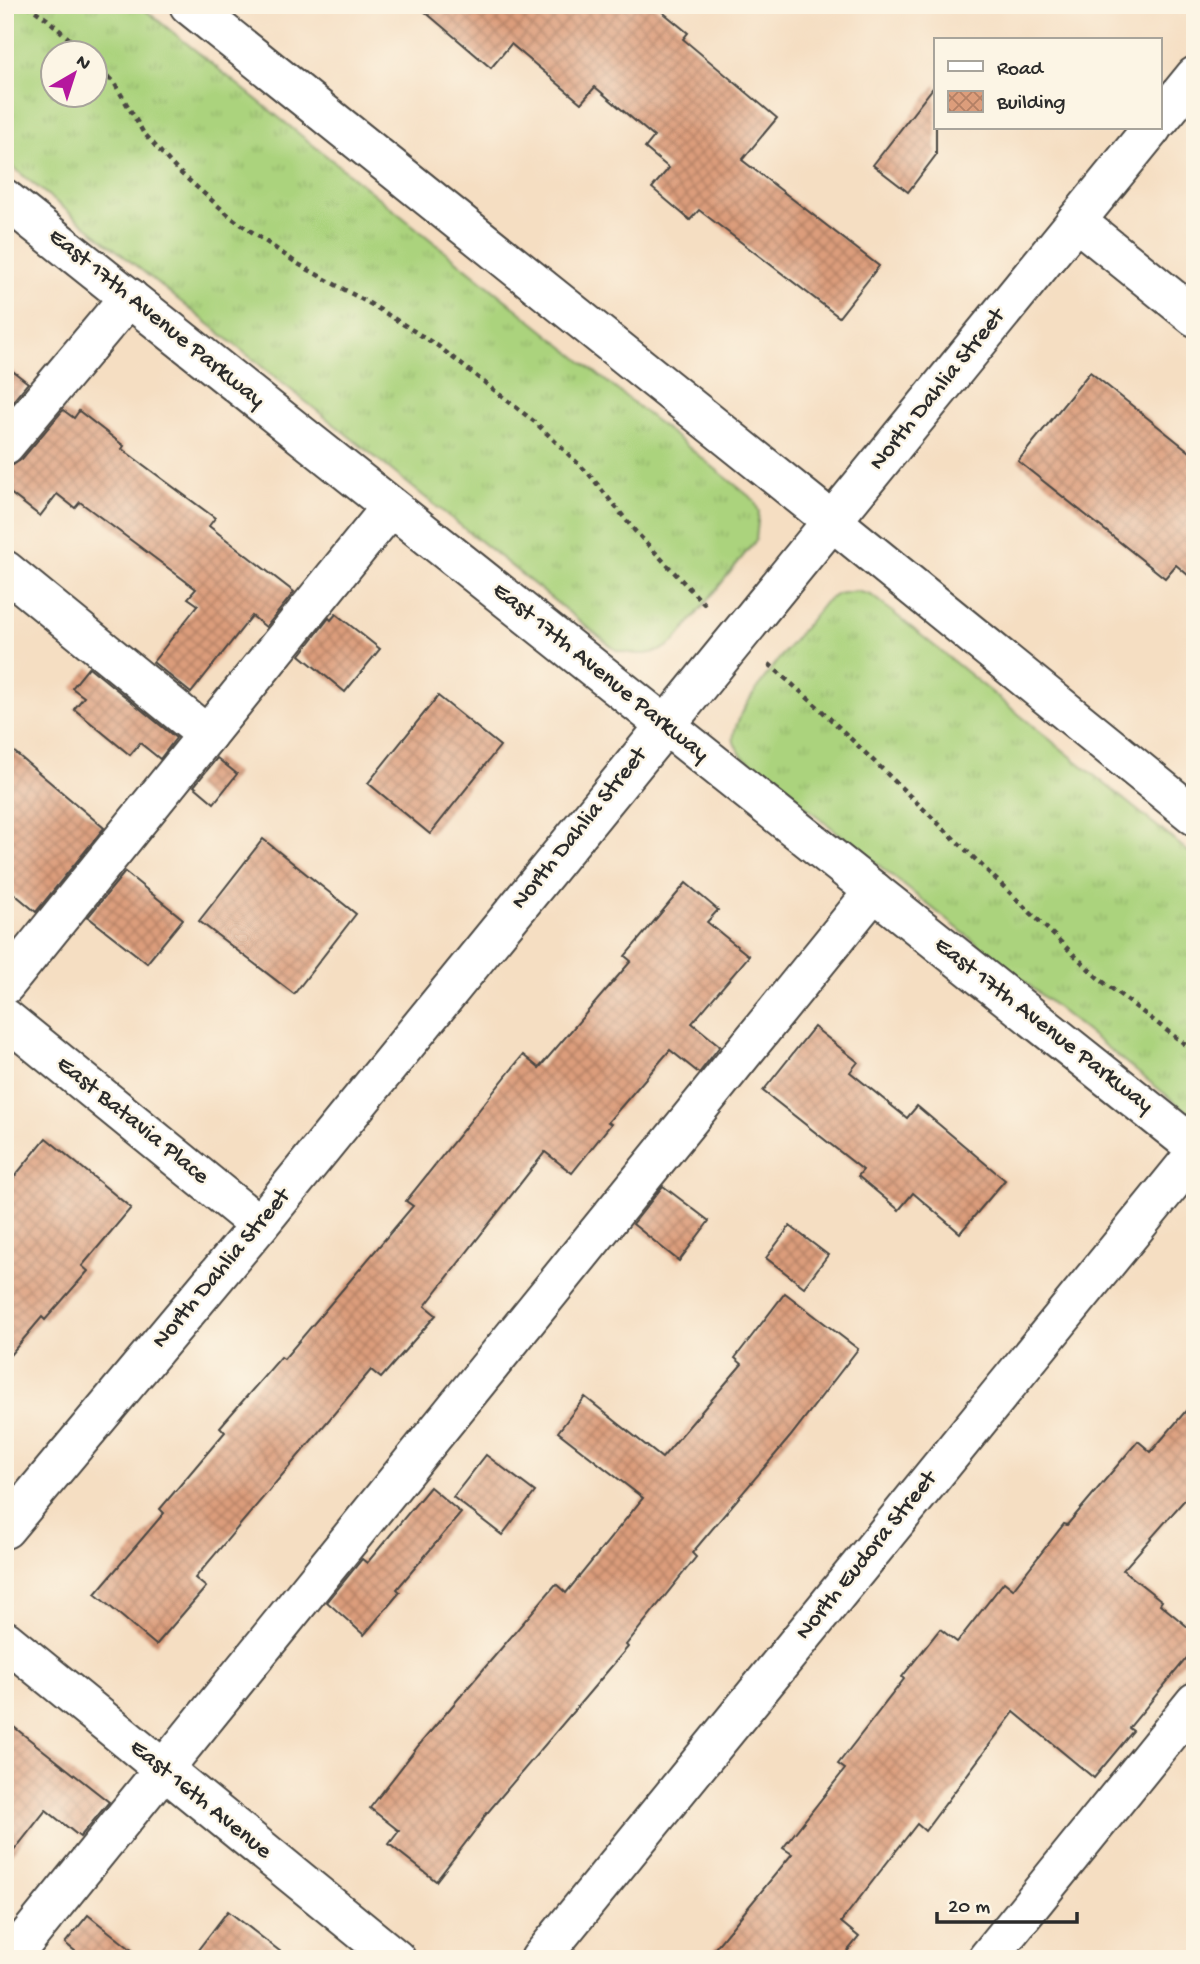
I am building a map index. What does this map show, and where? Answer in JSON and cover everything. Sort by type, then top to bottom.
[{"type":"street","points":[[190,5],[1195,816]]},
{"type":"street","points":[[1162,117],[1195,76]]},
{"type":"street","name":"North Dahlia Street","points":[[5,1529],[259,1225],[1150,130]]},
{"type":"street","name":"East 17th Avenue Parkway","points":[[5,199],[1195,1147]]},
{"type":"street","points":[[1076,221],[1195,317]]},
{"type":"street","points":[[5,445],[129,298]]},
{"type":"street","points":[[5,985],[391,507]]},
{"type":"street","points":[[5,570],[207,735]]},
{"type":"street","points":[[10,1959],[874,891]]},
{"type":"street","name":"East Batavia Place","points":[[5,1018],[259,1225]]},
{"type":"street","name":"North Eudora Street","points":[[540,1959],[1195,1154]]},
{"type":"street","name":"East 16th Avenue","points":[[5,1640],[396,1959]]},
{"type":"street","points":[[987,1959],[1195,1702]]},
{"type":"path","points":[[27,5],[68,38]]},
{"type":"path","points":[[108,77],[115,84],[143,132],[176,169],[232,218],[298,264],[438,345],[536,423],[589,474],[635,530],[737,637],[818,707],[1098,978],[1195,1052]]},
{"type":"green space","points":[[5,5],[139,5],[754,500],[759,512],[756,540],[675,641],[661,650],[647,654],[616,650],[5,161]]},
{"type":"green space","points":[[856,591],[871,595],[1195,857],[1195,1118],[742,756],[734,742],[735,729],[755,692],[825,602],[838,594]]},
{"type":"building","points":[[417,5],[654,5],[688,33],[683,39],[777,118],[742,160],[879,266],[839,317],[699,210],[690,220],[652,188],[669,168],[645,148],[654,137],[595,87],[581,103],[511,44],[491,68]]},
{"type":"building","points":[[934,87],[936,155],[908,192],[873,165]]},
{"type":"building","points":[[5,365],[28,383],[5,411]]},
{"type":"building","points":[[1090,372],[1195,456],[1195,581],[1176,565],[1165,578],[1018,461]]},
{"type":"building","points":[[63,410],[74,418],[79,411],[124,446],[122,449],[215,518],[209,526],[294,592],[266,627],[252,616],[191,693],[153,662],[198,605],[188,598],[196,589],[80,502],[75,508],[57,494],[40,516],[5,489],[5,466],[13,465],[22,459]]},
{"type":"building","points":[[336,614],[380,649],[345,692],[300,655],[329,618],[331,620]]},
{"type":"building","points":[[89,667],[176,738],[160,759],[140,743],[130,755],[74,709],[84,697],[72,688]]},
{"type":"building","points":[[438,696],[500,746],[430,834],[368,783]]},
{"type":"building","points":[[5,744],[104,828],[36,912],[5,886]]},
{"type":"building","points":[[217,758],[237,774],[214,803],[194,786]]},
{"type":"building","points":[[263,839],[356,914],[294,994],[199,921]]},
{"type":"building","points":[[125,872],[183,919],[147,963],[88,917]]},
{"type":"building","points":[[686,883],[718,910],[707,922],[749,956],[692,1023],[720,1046],[699,1073],[670,1050],[608,1122],[611,1124],[572,1173],[545,1152],[425,1306],[436,1315],[381,1378],[371,1370],[195,1578],[206,1587],[156,1645],[95,1594],[164,1513],[160,1509],[225,1432],[220,1427],[281,1357],[284,1359],[413,1206],[406,1201],[523,1055],[539,1068],[631,961],[625,956]]},
{"type":"building","points":[[814,1027],[858,1062],[850,1072],[907,1118],[917,1106],[1005,1180],[960,1233],[913,1193],[899,1210],[858,1176],[863,1170],[763,1091]]},
{"type":"building","points":[[46,1138],[131,1208],[82,1266],[88,1271],[45,1320],[42,1317],[5,1361],[5,1188]]},
{"type":"building","points":[[663,1186],[709,1221],[679,1261],[633,1224]]},
{"type":"building","points":[[790,1226],[828,1255],[804,1287],[766,1258]]},
{"type":"building","points":[[785,1293],[858,1349],[790,1437],[692,1553],[696,1557],[626,1645],[628,1647],[482,1819],[436,1881],[389,1844],[399,1831],[370,1808],[419,1745],[556,1584],[566,1593],[643,1498],[558,1432],[585,1397],[662,1458],[742,1364],[735,1358]]},
{"type":"building","points":[[1195,1400],[1195,1488],[1123,1570],[1162,1601],[1160,1604],[1195,1633],[1195,1648],[1129,1728],[1133,1731],[1094,1778],[1014,1712],[925,1831],[917,1824],[841,1922],[859,1937],[841,1959],[706,1959],[792,1854],[783,1848],[845,1769],[838,1764],[940,1629],[957,1642],[1004,1582],[1013,1589],[1064,1524],[1067,1525],[1138,1441],[1151,1452]]},
{"type":"building","points":[[486,1455],[535,1492],[502,1535],[453,1497]]},
{"type":"building","points":[[430,1487],[461,1513],[397,1589],[400,1592],[364,1635],[327,1602],[362,1559],[367,1563]]},
{"type":"building","points":[[5,1720],[109,1802],[80,1837],[46,1810],[5,1862]]},
{"type":"building","points":[[228,1911],[290,1959],[191,1959]]},
{"type":"building","points":[[88,1915],[143,1959],[85,1959],[65,1943]]}]
